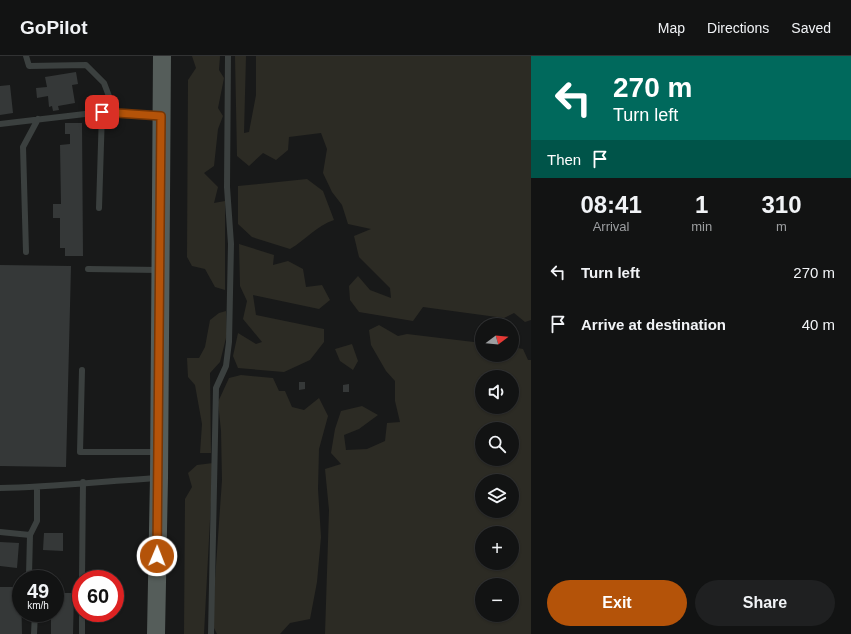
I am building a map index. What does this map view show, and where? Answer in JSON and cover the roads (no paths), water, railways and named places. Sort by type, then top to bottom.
[{"type":"main road","points":[[156,634],[159,478],[159,270],[162,56]]},
{"type":"lane","points":[[26,56],[29,66],[86,65],[104,83],[115,112]]},
{"type":"lane","points":[[211,634],[216,388],[226,366],[229,342],[231,244],[227,187],[228,56]]},
{"type":"lane","points":[[99,208],[102,112]]},
{"type":"lane","points":[[0,124],[102,112],[161,116]]},
{"type":"lane","points":[[26,252],[23,147],[38,119]]},
{"type":"lane","points":[[88,269],[159,270]]},
{"type":"lane","points":[[82,370],[80,452],[159,452]]},
{"type":"lane","points":[[0,488],[37,487],[83,482],[159,478]]},
{"type":"lane","points":[[82,570],[83,482]]},
{"type":"lane","points":[[29,570],[30,535],[37,521],[37,487]]},
{"type":"lane","points":[[0,532],[30,535]]},
{"type":"lane","points":[[34,634],[35,622]]},
{"type":"lane","points":[[82,622],[82,634]]}]
